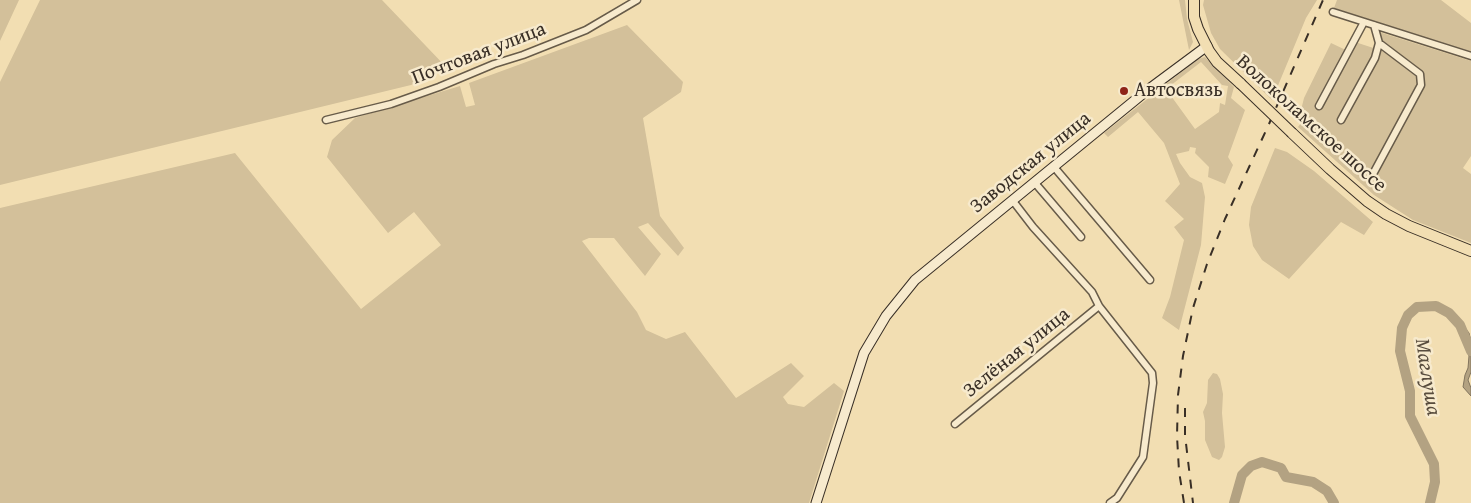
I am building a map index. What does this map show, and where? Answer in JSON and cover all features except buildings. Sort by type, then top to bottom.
[{"type":"main road","name":"Волоколамское шоссе","points":[[1194,0],[1194,17],[1198,29],[1217,62],[1330,169],[1374,205],[1409,226],[1471,251]]},
{"type":"main road","name":"Заводская улица","points":[[816,503],[864,353],[886,316],[916,280],[1145,92],[1207,46]]},
{"type":"street","name":"Почтовая улица","points":[[326,120],[391,104],[439,87],[494,64],[523,56],[586,30],[637,0]]},
{"type":"street","points":[[1333,12],[1471,56]]},
{"type":"street","points":[[1319,106],[1364,22]]},
{"type":"street","points":[[1341,120],[1375,58],[1379,43],[1374,25]]},
{"type":"street","points":[[1373,174],[1421,85],[1420,74],[1379,43]]},
{"type":"street","points":[[1054,167],[1150,280]]},
{"type":"street","points":[[1035,183],[1081,237]]},
{"type":"street","points":[[1013,202],[1092,292],[1099,306],[1152,373],[1153,383],[1143,457],[1117,498],[1110,503]]},
{"type":"street","name":"Зелёная улица","points":[[955,424],[1099,306]]},
{"type":"shaded area","points":[[0,0],[19,0],[0,41]]},
{"type":"shaded area","points":[[40,0],[382,0],[448,69],[411,85],[0,185],[0,82]]},
{"type":"shaded area","points":[[1179,0],[1185,0],[1187,19],[1193,42],[1189,50]]},
{"type":"shaded area","points":[[1204,0],[1317,0],[1306,18],[1272,100],[1220,49],[1211,33],[1203,5]]},
{"type":"shaded area","points":[[1337,0],[1441,0],[1471,23],[1471,52],[1334,8]]},
{"type":"shaded area","points":[[627,25],[683,82],[681,92],[643,118],[660,216],[684,248],[678,256],[648,223],[638,227],[661,254],[645,276],[614,238],[589,238],[582,241],[637,312],[646,330],[666,339],[685,332],[736,398],[791,363],[804,376],[783,397],[788,404],[804,407],[834,383],[844,391],[809,503],[0,503],[0,208],[235,153],[361,309],[441,245],[414,212],[388,233],[327,157],[332,140],[355,118],[460,86],[466,107],[475,105],[469,83]]},
{"type":"shaded area","points":[[1379,32],[1471,61],[1471,156],[1463,168],[1471,174],[1471,243],[1413,220],[1374,195],[1298,127],[1307,115],[1301,110],[1304,98],[1331,43],[1350,52],[1355,42],[1401,57],[1381,42]]},
{"type":"shaded area","points":[[1205,57],[1234,87],[1231,98],[1245,110],[1228,157],[1233,165],[1225,184],[1208,177],[1209,167],[1195,153],[1196,148],[1190,147],[1189,151],[1176,154],[1190,177],[1202,183],[1205,197],[1201,245],[1179,330],[1162,318],[1170,297],[1184,240],[1174,227],[1184,219],[1165,201],[1180,184],[1164,143],[1138,112],[1108,137],[1104,133],[1198,59]],"holes":[[[1201,62],[1222,85],[1228,86],[1225,105],[1220,103],[1219,112],[1195,129],[1166,89]]]},
{"type":"shaded area","points":[[1275,148],[1287,152],[1314,171],[1373,222],[1364,235],[1341,222],[1289,279],[1262,260],[1253,246],[1249,225],[1251,207]]},
{"type":"shaded area","points":[[1455,315],[1469,333],[1471,341],[1471,372],[1468,380],[1471,396],[1463,387],[1469,356],[1466,343],[1459,329],[1449,319]]},
{"type":"shaded area","points":[[1213,373],[1217,374],[1220,379],[1223,394],[1222,413],[1225,447],[1219,460],[1212,457],[1205,440],[1203,412],[1207,403],[1208,380]]},
{"type":"waterway","name":"Маглуша","points":[[1430,503],[1435,482],[1434,464],[1410,416],[1410,391],[1400,351],[1402,328],[1408,315],[1417,307],[1436,306],[1449,313],[1460,325],[1471,351]]},
{"type":"waterway","name":"Маглуша","points":[[1234,503],[1242,475],[1251,466],[1262,462],[1281,468],[1286,477],[1313,482],[1327,491],[1334,503]]},
{"type":"railway","points":[[1184,503],[1179,471],[1177,436],[1178,395],[1183,356],[1193,308],[1207,264],[1225,219],[1323,0]]},
{"type":"railway","points":[[1185,408],[1185,435],[1193,503]]},
{"type":"place","name":"Автосвязь","points":[[1124,91]]}]
